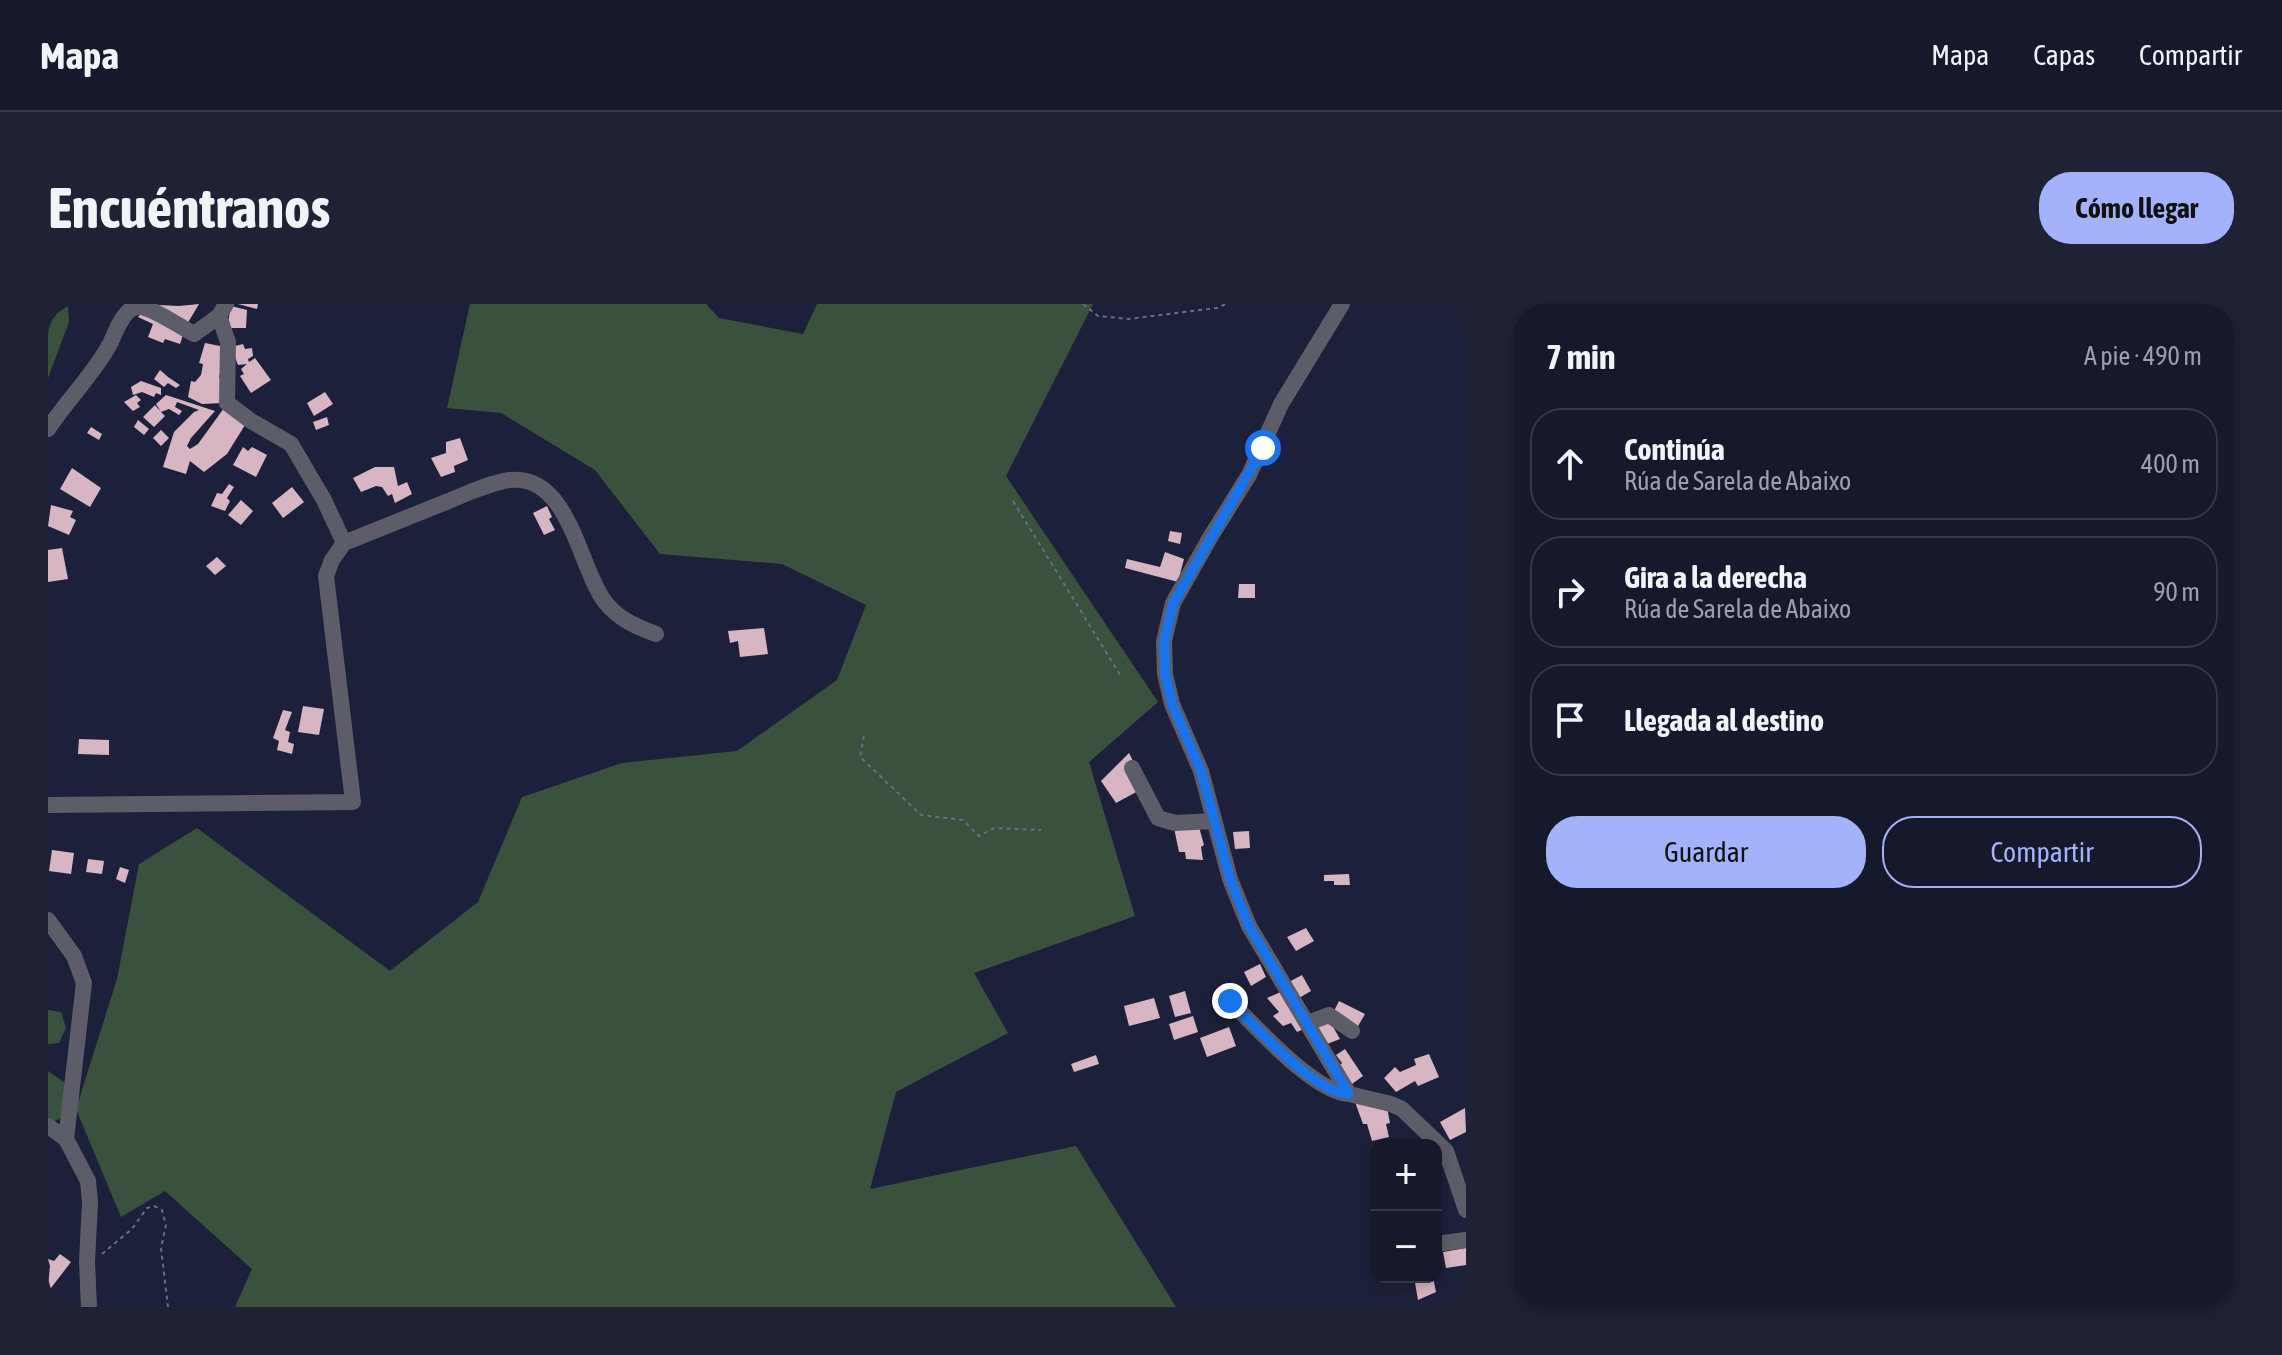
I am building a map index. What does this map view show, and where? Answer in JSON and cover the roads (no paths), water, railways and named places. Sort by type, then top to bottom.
[{"type":"street","points":[[1342,304],[1281,404],[1249,475],[1173,603],[1164,641],[1165,674],[1172,704],[1201,771],[1230,879],[1249,926],[1349,1094]]},
{"type":"street","points":[[194,334],[224,307]]},
{"type":"street","points":[[224,307],[228,342],[227,403],[291,444],[324,500],[344,543]]},
{"type":"street","points":[[48,429],[133,308],[148,310],[194,334],[228,342]]},
{"type":"street","points":[[48,805],[353,802],[326,576],[332,560],[344,543],[507,480],[519,479],[544,489],[561,507],[605,602],[629,624],[656,634]]},
{"type":"street","points":[[1132,768],[1158,818],[1175,823],[1213,821]]},
{"type":"street","points":[[48,920],[74,956],[84,983],[66,1139]]},
{"type":"street","points":[[1230,1001],[1306,1073],[1329,1088],[1341,1094],[1402,1109],[1446,1151],[1466,1210]]},
{"type":"street","points":[[1308,1023],[1329,1015],[1352,1031]]},
{"type":"street","points":[[48,1126],[66,1139],[88,1181],[89,1307]]},
{"type":"street","points":[[1442,1243],[1466,1240]]},
{"type":"waterway","points":[[48,315],[62,304]]}]
